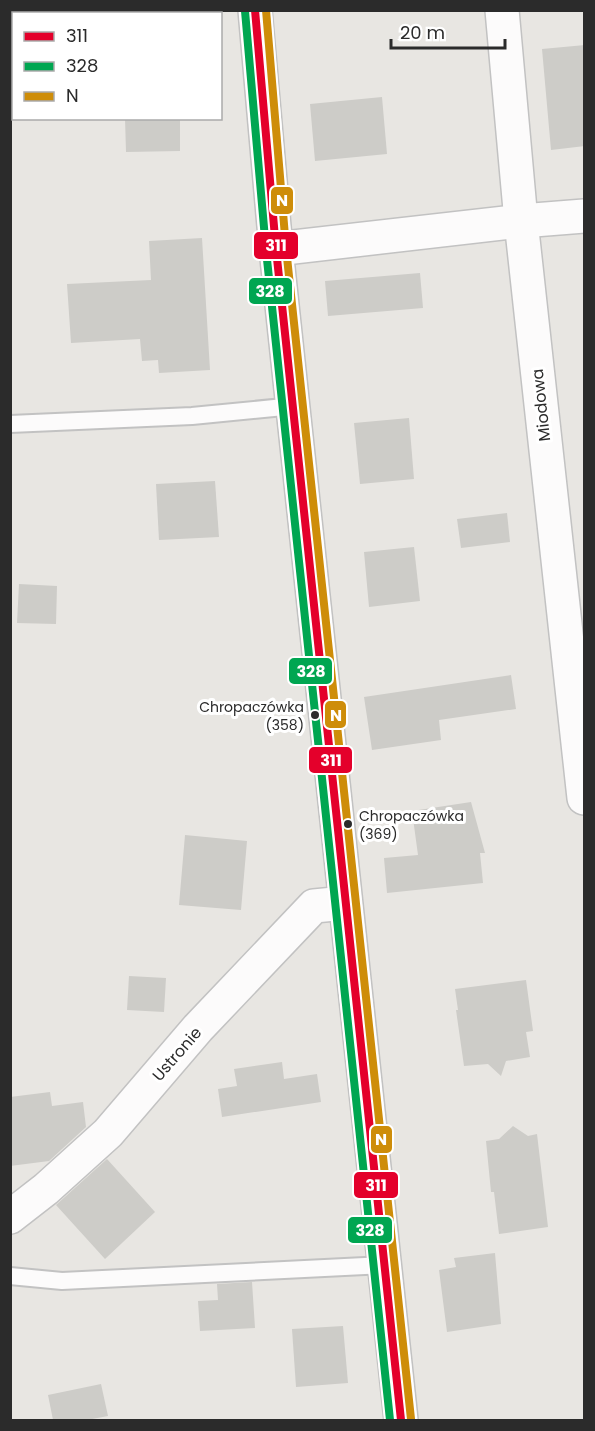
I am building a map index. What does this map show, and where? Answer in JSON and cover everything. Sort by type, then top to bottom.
[{"type":"street","points":[[255,10],[276,249],[401,1420]]},
{"type":"street","name":"Miodowa","points":[[502,10],[521,221],[585,798]]},
{"type":"street","points":[[276,249],[521,221],[585,216]]},
{"type":"street","name":"Ustronie","points":[[10,1217],[46,1189],[108,1133],[198,1029],[314,906],[345,903]]},
{"type":"lane","points":[[10,424],[192,416],[294,406]]},
{"type":"lane","points":[[10,1276],[62,1281],[385,1265]]},
{"type":"building","points":[[585,45],[585,146],[551,150],[542,49]]},
{"type":"building","points":[[382,97],[387,154],[315,161],[310,104]]},
{"type":"building","points":[[125,120],[180,120],[180,151],[126,152]]},
{"type":"building","points":[[202,238],[210,370],[159,373],[158,360],[142,361],[140,339],[71,343],[67,284],[151,280],[149,241]]},
{"type":"building","points":[[420,273],[423,308],[328,316],[325,281]]},
{"type":"building","points":[[409,418],[414,479],[360,484],[354,423]]},
{"type":"building","points":[[215,481],[219,537],[159,540],[156,484]]},
{"type":"building","points":[[507,513],[510,542],[461,548],[457,519]]},
{"type":"building","points":[[414,547],[420,601],[369,607],[364,552]]},
{"type":"building","points":[[19,584],[57,586],[56,624],[17,623]]},
{"type":"building","points":[[511,675],[516,709],[439,720],[441,740],[372,750],[364,697]]},
{"type":"building","points":[[471,802],[485,853],[480,853],[483,883],[387,893],[384,858],[418,855],[412,811]]},
{"type":"building","points":[[185,835],[247,841],[241,910],[179,905]]},
{"type":"building","points":[[129,976],[166,978],[164,1012],[127,1010]]},
{"type":"building","points":[[526,980],[533,1031],[526,1032],[530,1057],[506,1061],[501,1076],[488,1064],[464,1066],[455,989]]},
{"type":"building","points":[[282,1062],[284,1079],[317,1074],[321,1102],[222,1117],[218,1089],[237,1086],[234,1069]]},
{"type":"building","points":[[50,1092],[52,1106],[83,1102],[86,1127],[49,1161],[10,1166],[10,1097]]},
{"type":"building","points":[[513,1126],[528,1136],[537,1134],[548,1227],[499,1234],[494,1192],[491,1192],[486,1141],[499,1139]]},
{"type":"building","points":[[107,1159],[155,1212],[105,1259],[56,1205]]},
{"type":"building","points":[[495,1253],[501,1324],[447,1332],[439,1270],[456,1267],[454,1258]]},
{"type":"building","points":[[252,1282],[255,1328],[200,1331],[198,1301],[218,1300],[217,1284]]},
{"type":"building","points":[[343,1326],[348,1383],[296,1387],[292,1329]]},
{"type":"building","points":[[101,1384],[108,1416],[87,1420],[53,1420],[48,1395]]},
{"type":"transit line","name":"311","points":[[255,10],[276,249],[401,1420]]},
{"type":"transit line","name":"N","points":[[266,10],[286,248],[411,1419]]},
{"type":"transit line","name":"328","points":[[245,11],[266,250],[390,1420]]},
{"type":"place","name":"Chropaczówka (358)","points":[[315,715]]},
{"type":"place","name":"Chropaczówka (369)","points":[[348,824]]}]
